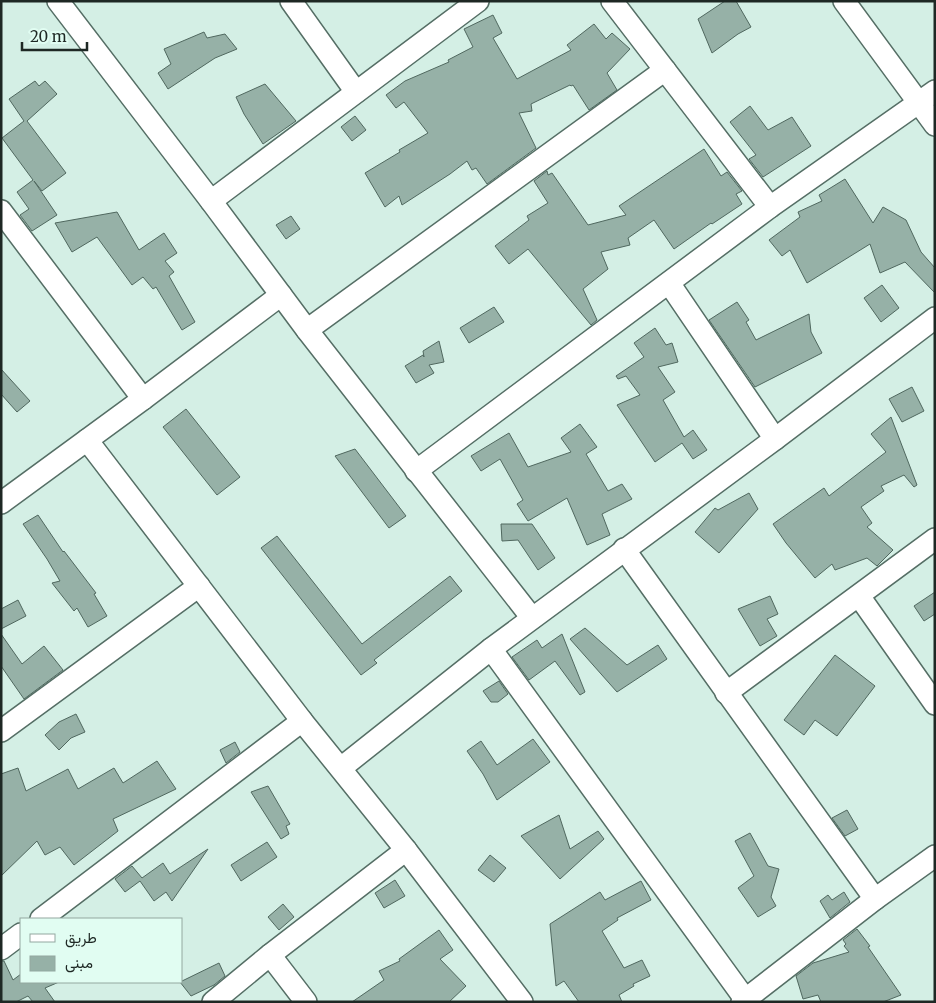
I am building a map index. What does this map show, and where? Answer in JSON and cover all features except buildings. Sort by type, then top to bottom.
[{"type":"street","points":[[58,1],[307,330],[532,618]]},
{"type":"street","points":[[292,1],[356,92]]},
{"type":"street","points":[[211,201],[478,1]]},
{"type":"street","points":[[612,1],[770,207]]},
{"type":"street","points":[[844,1],[927,97],[935,125]]},
{"type":"street","points":[[307,330],[665,70]]},
{"type":"street","points":[[416,471],[770,207],[927,97]]},
{"type":"street","points":[[1,211],[143,399]]},
{"type":"street","points":[[669,283],[775,439]]},
{"type":"street","points":[[4,495],[87,440],[281,295]]},
{"type":"street","points":[[341,768],[491,649],[935,318]]},
{"type":"street","points":[[87,440],[302,721],[406,850],[522,1002]]},
{"type":"street","points":[[726,693],[935,539]]},
{"type":"street","points":[[624,549],[875,899]]},
{"type":"street","points":[[1,731],[199,586]]},
{"type":"street","points":[[859,596],[935,704]]},
{"type":"street","points":[[491,649],[744,1000],[875,899],[935,856]]},
{"type":"street","points":[[42,918],[302,721]]},
{"type":"street","points":[[212,1002],[406,850]]},
{"type":"street","points":[[1,949],[20,935]]},
{"type":"street","points":[[270,955],[306,1002]]}]
